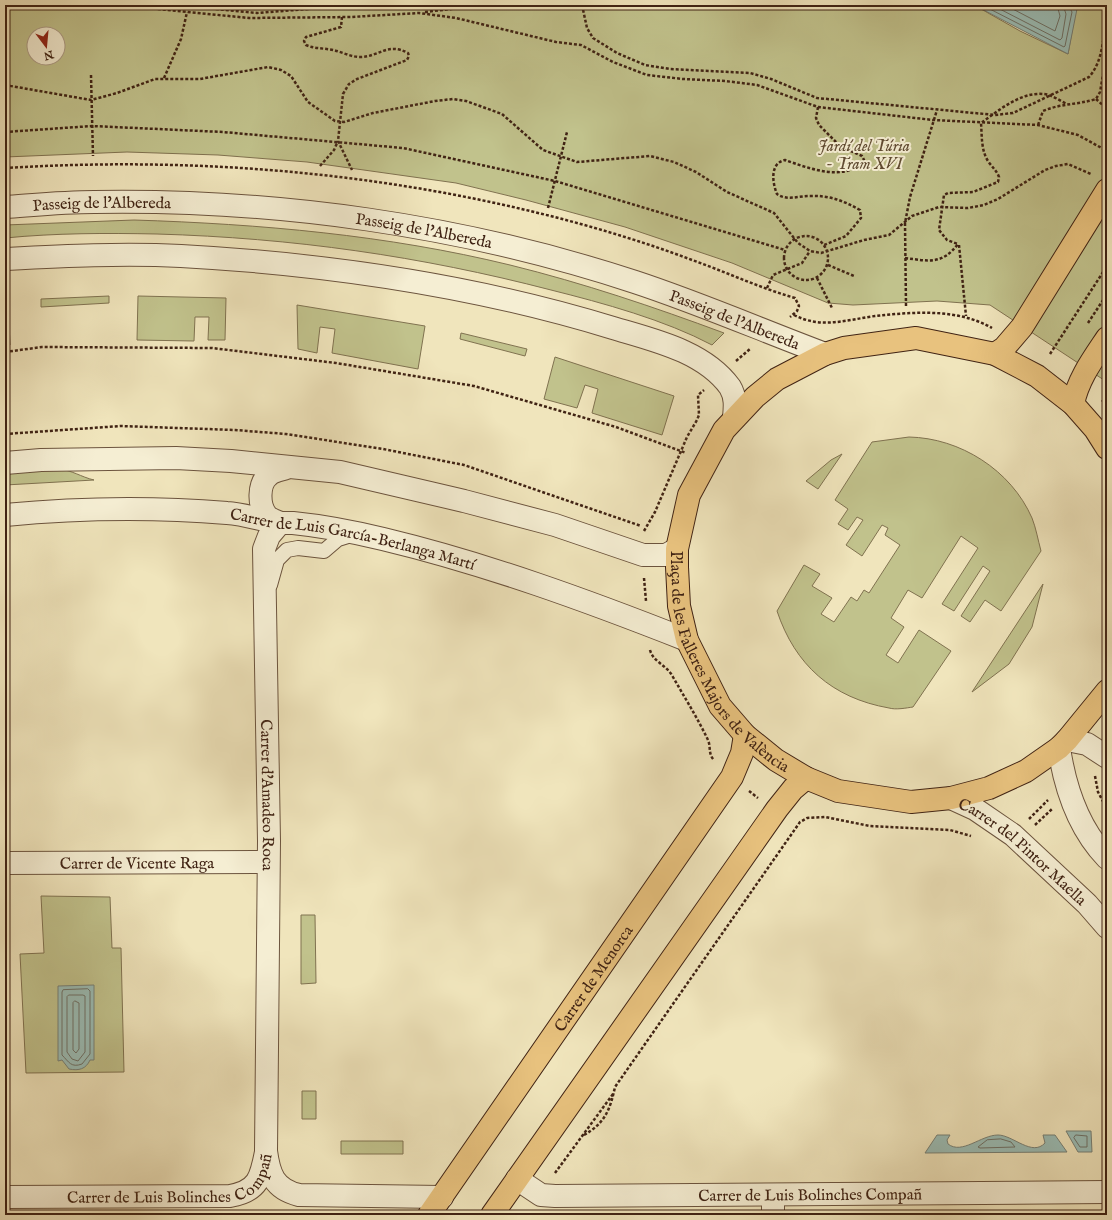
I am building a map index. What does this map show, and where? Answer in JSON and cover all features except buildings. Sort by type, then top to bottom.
[{"type":"main road","points":[[995,354],[1008,344],[1022,327],[1100,182]]},
{"type":"main road","name":"Plaça de les Falleres Majors de València","points":[[1107,448],[1095,429],[1073,404],[1037,376],[995,354],[916,338],[844,348],[825,354],[777,379],[734,417],[724,430],[689,495],[678,549],[676,567],[679,606],[687,640],[720,706],[745,735],[776,760],[806,778],[838,791],[911,802],[950,798],[995,785],[1026,771],[1063,744],[1107,691]]},
{"type":"main road","points":[[1073,404],[1075,392],[1087,369],[1107,338]]},
{"type":"main road","name":"Carrer de Menorca","points":[[429,1215],[732,777],[742,752],[745,735]]},
{"type":"main road","points":[[492,1215],[777,809],[793,789],[806,778]]},
{"type":"street","name":"Passeig de l'Albereda","points":[[5,207],[93,202],[233,206],[334,215],[410,227],[493,243],[634,281],[707,307],[769,333],[825,354]]},
{"type":"street","points":[[5,259],[86,254],[180,256],[328,268],[395,278],[514,300],[559,312],[678,349],[696,358],[720,376],[731,389],[736,402],[734,417]]},
{"type":"street","points":[[5,463],[41,460],[176,458],[231,461],[286,468],[340,472],[464,501],[554,526],[642,555],[666,554],[678,549]]},
{"type":"street","points":[[280,523],[268,517],[262,509],[260,497],[263,482],[269,474],[286,468]]},
{"type":"street","name":"Carrer de Luis García-Berlanga Martí","points":[[5,515],[94,510],[171,510],[229,513],[280,523],[292,523],[356,534],[466,562],[532,582],[687,640]]},
{"type":"street","name":"Carrer d'Amadeo Roca","points":[[266,1151],[268,862],[264,549],[269,536],[280,523]]},
{"type":"street","points":[[1100,763],[1087,744],[1063,744],[1066,785],[1075,809],[1086,832],[1107,858]]},
{"type":"street","name":"Carrer del Pintor Maella","points":[[950,798],[976,810],[1013,836],[1087,904],[1107,927]]},
{"type":"street","name":"Carrer de Vicente Raga","points":[[5,863],[268,862]]},
{"type":"street","name":"Carrer de Luis Bolinches Compañ","points":[[266,1151],[268,1165],[274,1178],[279,1186],[287,1192],[299,1195],[442,1196]]},
{"type":"street","name":"Carrer de Luis Bolinches Compañ","points":[[5,1197],[230,1196],[251,1190],[259,1179],[266,1151]]},
{"type":"street","name":"Carrer de Luis Bolinches Compañ","points":[[517,1179],[541,1194],[555,1196],[773,1205],[1107,1192]]},
{"type":"lane","points":[[264,606],[278,560],[287,550],[298,548],[324,551],[338,539],[356,534]]},
{"type":"path","points":[[5,6],[21,5]]},
{"type":"path","points":[[118,5],[249,18],[342,17],[468,8],[486,5]]},
{"type":"path","points":[[176,5],[257,13],[359,5]]},
{"type":"path","points":[[582,5],[587,28],[593,38],[617,53],[645,65],[670,69],[750,73],[771,79],[817,98],[993,114],[1013,113],[1089,77],[1093,73],[1100,56],[1107,9]]},
{"type":"path","points":[[164,78],[181,39],[187,12]]},
{"type":"path","points":[[419,12],[456,18],[556,42],[581,45],[613,62],[646,75],[683,80],[726,80],[757,85],[818,107],[933,120],[1038,125],[1078,135],[1107,151]]},
{"type":"path","points":[[320,166],[334,150],[338,141],[343,94],[349,84],[357,79],[407,60],[409,56],[408,52],[396,48],[387,49],[365,56],[352,56],[334,50],[312,48],[306,45],[304,41],[306,37],[341,27],[342,17]]},
{"type":"path","points":[[981,123],[1014,101],[1044,94],[1067,104],[1078,105],[1096,99],[1100,92],[1107,52]]},
{"type":"path","points":[[5,85],[91,100],[164,78],[200,78],[268,67],[281,70],[291,76],[308,102],[328,117],[340,122],[373,113],[435,101],[453,99],[466,100],[502,114],[543,150],[577,162],[650,156],[674,162],[696,172],[727,192],[774,213],[798,243],[810,251],[822,253],[864,240],[889,235],[912,216],[942,207],[968,208],[984,205],[998,199],[1045,170],[1056,166],[1068,164],[1100,182]]},
{"type":"path","points":[[91,75],[92,156]]},
{"type":"path","points":[[1096,99],[1107,109]]},
{"type":"path","points":[[1038,125],[1043,111],[1067,104]]},
{"type":"path","points":[[818,107],[816,118],[819,126],[840,146],[862,156],[864,160],[859,166],[834,172],[821,171],[785,160],[780,161],[776,165],[773,178],[777,194],[783,198],[811,196],[831,197],[847,202],[860,210],[861,218],[846,236],[824,244]]},
{"type":"path","points":[[906,306],[905,223],[910,197],[936,110]]},
{"type":"path","points":[[958,244],[942,236],[939,230],[944,196],[948,193],[973,192],[998,182],[999,177],[997,172],[988,162],[983,151],[981,123]]},
{"type":"path","points":[[5,132],[92,126],[223,132],[338,141],[403,148],[555,181],[785,250]]},
{"type":"path","points":[[548,208],[567,132]]},
{"type":"path","points":[[338,141],[352,170]]},
{"type":"path","points":[[807,236],[820,240],[824,244],[828,251],[828,265],[825,271],[817,278],[803,280],[790,274],[786,269],[783,256],[785,250],[794,239],[807,236]]},
{"type":"path","points":[[905,258],[941,260],[950,254],[958,244]]},
{"type":"path","points":[[958,244],[966,316]]},
{"type":"path","points":[[767,288],[774,275],[802,263],[810,251]]},
{"type":"path","points":[[828,265],[854,276]]},
{"type":"path","points":[[1050,354],[1107,266]]},
{"type":"path","points":[[817,278],[832,308]]},
{"type":"path","points":[[643,538],[644,530],[655,512],[680,451],[699,415],[698,395],[769,333]]},
{"type":"path","points":[[5,352],[42,347],[212,348],[336,363],[474,386],[616,427],[707,461]]},
{"type":"path","points":[[630,522],[641,526]]},
{"type":"path","points":[[650,649],[653,659],[671,672],[708,739],[711,757],[717,763]]},
{"type":"path","points":[[1100,763],[1098,792],[1107,809]]},
{"type":"path","points":[[747,790],[759,799]]},
{"type":"path","points":[[1023,824],[1049,799]]},
{"type":"path","points":[[1031,830],[1044,815],[1054,808]]},
{"type":"path","points":[[584,1135],[597,1127],[610,1108],[615,1087],[800,822],[807,818],[825,817],[888,828],[950,830],[973,837]]},
{"type":"path","points":[[561,1166],[614,1093]]},
{"type":"green space","name":"Jardí del Túria - Tram XVI","points":[[5,5],[974,5],[1020,31],[1068,54],[1076,9],[1070,5],[1107,5],[1107,382],[990,305],[937,301],[853,305],[828,303],[732,263],[625,227],[456,183],[307,162],[218,155],[127,152],[5,157]]},
{"type":"green space","points":[[134,220],[229,224],[276,228],[370,239],[464,255],[537,272],[591,288],[645,305],[724,333],[712,345],[654,320],[571,295],[453,267],[356,251],[258,240],[157,234],[43,235],[5,238],[5,225]]},
{"type":"green space","points":[[109,296],[109,303],[41,307],[41,299]]},
{"type":"green space","points":[[138,296],[226,298],[225,340],[208,340],[209,317],[195,317],[194,341],[137,340]]},
{"type":"green space","points":[[8,302],[10,345],[5,345],[5,303]]},
{"type":"green space","points":[[297,305],[425,326],[418,369],[332,353],[335,329],[320,327],[317,353],[298,349]]},
{"type":"green space","points":[[461,333],[527,349],[525,356],[460,339]]},
{"type":"green space","points":[[555,357],[674,396],[662,435],[592,413],[598,389],[585,385],[577,408],[544,399]]},
{"type":"green space","points":[[909,437],[947,443],[965,450],[982,460],[997,472],[1011,485],[1023,501],[1032,518],[1041,551],[1001,611],[985,600],[970,622],[961,616],[990,571],[983,566],[954,611],[942,604],[978,548],[961,536],[922,598],[908,590],[891,618],[904,627],[886,655],[898,663],[919,630],[951,651],[913,707],[895,709],[869,703],[850,696],[833,687],[818,676],[805,663],[794,648],[777,611],[804,565],[820,574],[812,586],[832,598],[821,614],[834,622],[851,597],[857,601],[864,590],[869,593],[900,545],[885,535],[888,528],[882,525],[862,556],[846,545],[863,520],[857,517],[848,530],[838,524],[848,509],[835,500],[872,442]]},
{"type":"green space","points":[[842,454],[818,489],[806,481],[831,460]]},
{"type":"green space","points":[[58,469],[94,480],[5,485],[5,473]]},
{"type":"green space","points":[[1043,584],[1032,627],[1009,664],[972,692]]},
{"type":"green space","points":[[41,896],[110,897],[112,948],[121,948],[124,1072],[26,1073],[20,954],[44,953]]},
{"type":"green space","points":[[301,915],[315,915],[316,983],[301,984]]},
{"type":"green space","points":[[302,1091],[316,1091],[316,1119],[302,1119]]},
{"type":"green space","points":[[341,1141],[403,1141],[403,1154],[341,1154]]},
{"type":"water","points":[[974,5],[1070,5],[1077,9],[1068,54]]},
{"type":"water","points":[[94,985],[94,1060],[90,1060],[82,1069],[69,1069],[62,1060],[58,1061],[58,986]]},
{"type":"water","points":[[1066,1131],[1091,1131],[1092,1152],[1078,1152]]},
{"type":"water","points":[[937,1135],[950,1135],[947,1140],[948,1144],[953,1147],[965,1146],[985,1138],[998,1135],[1010,1138],[1028,1147],[1034,1148],[1040,1147],[1045,1143],[1043,1135],[1055,1135],[1067,1152],[925,1153]]}]
